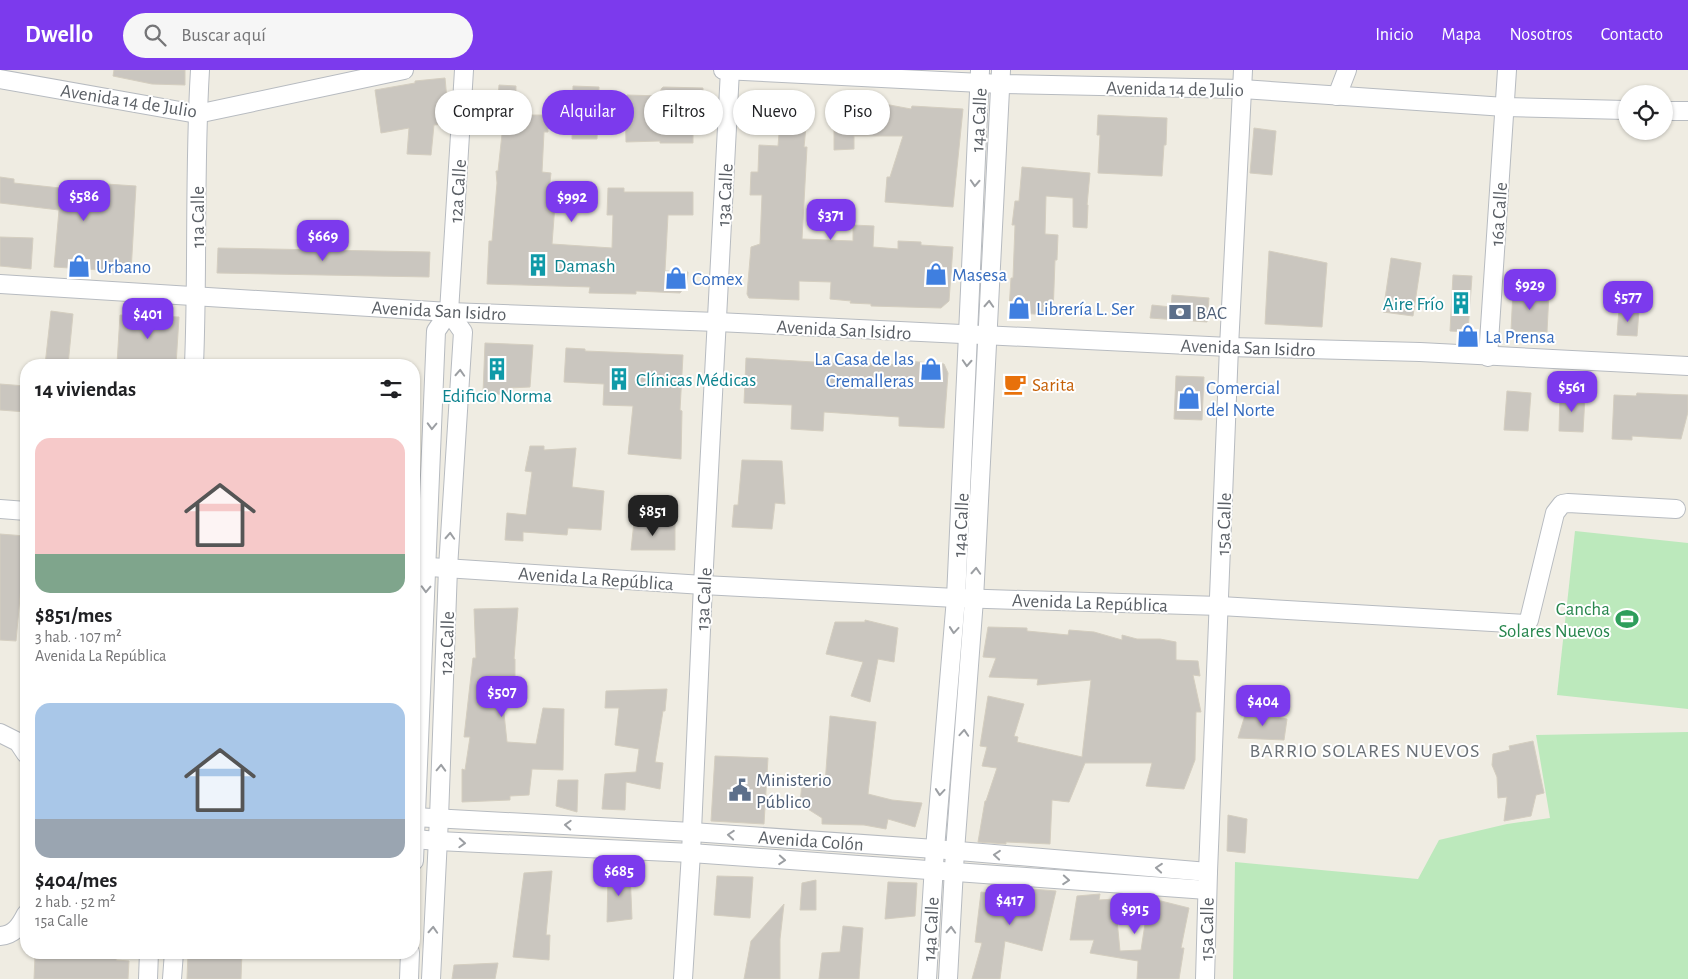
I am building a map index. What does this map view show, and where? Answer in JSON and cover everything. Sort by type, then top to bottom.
[{"type":"street","name":"11a Calle","points":[[194,359],[197,114],[200,70]]},
{"type":"street","name":"Avenida 14 de Julio","points":[[0,79],[197,114],[404,70]]},
{"type":"street","name":"12a Calle","points":[[420,566],[436,331],[449,312],[464,70]]},
{"type":"street","name":"Avenida 14 de Julio","points":[[723,70],[980,76],[1242,89],[1505,107],[1618,110]]},
{"type":"street","name":"13a Calle","points":[[683,979],[730,70]]},
{"type":"street","name":"15a Calle","points":[[1205,979],[1229,347],[1243,70]]},
{"type":"street","points":[[1337,96],[1347,70]]},
{"type":"street","name":"16a Calle","points":[[1488,357],[1507,70]]},
{"type":"street","name":"14a Calle","points":[[927,979],[935,849],[956,598],[980,76]]},
{"type":"street","name":"14a Calle","points":[[948,979],[955,851],[974,599],[1001,77]]},
{"type":"street","points":[[1673,111],[1688,111]]},
{"type":"street","name":"Avenida San Isidro","points":[[0,284],[449,312],[717,322],[968,336],[1100,340],[1229,347],[1420,352],[1688,366]]},
{"type":"street","name":"12a Calle","points":[[431,979],[448,568],[463,332],[449,312]]},
{"type":"street","name":"Avenida La República","points":[[420,566],[703,585],[974,599],[1220,606],[1526,624],[1529,620],[1555,513],[1562,504],[1676,509]]},
{"type":"street","points":[[0,509],[20,511]]},
{"type":"street","points":[[0,733],[18,742],[20,745]]},
{"type":"street","name":"Avenida Colón","points":[[420,817],[692,832],[935,849],[1208,872]]},
{"type":"street","name":"Avenida Colón","points":[[420,840],[691,853],[1207,890]]},
{"type":"street","points":[[0,936],[13,933],[20,926]]},
{"type":"street","points":[[148,979],[149,959]]},
{"type":"street","points":[[172,979],[173,959]]},
{"type":"street","points":[[408,979],[409,959]]},
{"type":"green space","name":"Cancha Solares Nuevos","points":[[1575,531],[1688,543],[1688,709],[1557,695]]},
{"type":"green space","points":[[1688,732],[1688,979],[1233,979],[1235,862],[1418,879],[1439,840],[1507,824],[1550,818],[1536,735]]},
{"type":"building","points":[[114,70],[185,70],[185,85],[152,84],[113,76]]},
{"type":"building","points":[[445,78],[446,90],[435,90],[435,125],[431,155],[407,154],[409,128],[381,133],[375,90],[415,83],[415,81]]},
{"type":"building","points":[[499,85],[516,86],[516,90],[499,90]]},
{"type":"building","points":[[573,86],[599,87],[599,90],[573,90]]},
{"type":"building","points":[[663,87],[703,88],[703,90],[661,89]]},
{"type":"building","points":[[634,95],[644,96],[644,135],[693,135],[693,143],[660,143],[660,141],[626,142],[626,135],[634,135]]},
{"type":"building","points":[[890,105],[911,109],[912,106],[963,109],[953,207],[885,202],[887,177],[890,177],[903,136],[854,136],[854,149],[834,150],[834,135],[890,135]]},
{"type":"building","points":[[532,115],[542,115],[542,135],[544,135],[542,172],[551,173],[549,191],[556,191],[552,244],[612,248],[613,215],[607,215],[608,188],[624,188],[624,192],[693,192],[693,215],[668,215],[665,271],[688,272],[687,284],[680,293],[636,291],[636,294],[589,293],[590,287],[487,284],[489,241],[492,241],[497,183],[496,171],[498,171],[502,135],[532,135]]},
{"type":"building","points":[[1098,115],[1167,118],[1162,176],[1098,173],[1100,135],[1097,135]]},
{"type":"building","points":[[1254,128],[1276,131],[1272,175],[1250,173]]},
{"type":"building","points":[[572,135],[597,135],[597,139],[572,139]]},
{"type":"building","points":[[779,135],[805,135],[804,147],[807,147],[802,239],[853,241],[853,225],[874,226],[873,247],[898,249],[898,241],[921,242],[921,245],[953,247],[949,301],[941,308],[871,306],[871,304],[850,303],[851,301],[830,299],[831,282],[799,281],[799,300],[749,298],[747,294],[751,247],[760,244],[762,195],[750,195],[751,172],[758,172],[759,145],[778,146]]},
{"type":"building","points":[[1022,167],[1090,173],[1087,228],[1073,227],[1073,198],[1046,196],[1045,234],[1058,235],[1053,315],[1014,313],[1009,309],[1011,278],[1013,278],[1015,225],[1012,225],[1015,201],[1019,201]]},
{"type":"building","points":[[0,177],[14,179],[14,183],[60,188],[60,185],[91,188],[91,183],[136,186],[131,272],[54,267],[59,210],[0,203]]},
{"type":"building","points":[[0,237],[33,238],[31,269],[0,266]]},
{"type":"building","points":[[218,248],[430,252],[429,277],[217,273]]},
{"type":"building","points":[[1269,251],[1327,263],[1322,327],[1265,324]]},
{"type":"building","points":[[1391,258],[1421,263],[1413,316],[1383,312]]},
{"type":"building","name":"Aire Frío","points":[[1453,275],[1472,276],[1468,332],[1450,331]]},
{"type":"building","points":[[1513,290],[1549,292],[1547,332],[1511,331]]},
{"type":"building","name":"BAC","points":[[1172,295],[1209,298],[1207,322],[1150,318],[1152,305],[1171,307]]},
{"type":"building","points":[[1619,309],[1639,310],[1637,336],[1617,335]]},
{"type":"building","points":[[51,311],[73,314],[69,359],[46,359]]},
{"type":"building","points":[[120,315],[179,317],[176,359],[117,359]]},
{"type":"building","points":[[485,343],[533,345],[530,387],[509,388],[509,395],[483,393]]},
{"type":"building","points":[[566,348],[585,349],[585,351],[683,355],[680,410],[682,411],[681,459],[628,454],[633,406],[603,405],[604,384],[564,382]]},
{"type":"building","points":[[746,358],[848,364],[848,362],[904,365],[906,361],[944,364],[948,373],[944,428],[899,426],[899,417],[824,412],[823,431],[791,429],[792,405],[744,403]]},
{"type":"building","name":"Comercial del Norte","points":[[1176,376],[1204,377],[1202,420],[1174,419]]},
{"type":"building","points":[[0,384],[20,386],[20,412],[0,410]]},
{"type":"building","points":[[1507,391],[1531,393],[1528,431],[1504,430]]},
{"type":"building","points":[[1637,393],[1688,395],[1688,412],[1681,439],[1632,436],[1632,440],[1612,439],[1614,395],[1636,396]]},
{"type":"building","points":[[1560,395],[1585,396],[1583,432],[1559,431]]},
{"type":"building","points":[[530,446],[544,446],[544,450],[576,448],[572,487],[604,491],[601,530],[568,528],[567,535],[523,532],[523,541],[505,540],[507,513],[526,515],[532,472],[525,471]]},
{"type":"building","points":[[742,460],[782,461],[785,504],[775,503],[772,529],[732,527],[734,505],[738,505]]},
{"type":"building","points":[[634,522],[675,524],[675,550],[631,550]]},
{"type":"building","points":[[0,534],[20,536],[20,597],[16,641],[0,640]]},
{"type":"building","points":[[518,608],[514,659],[515,703],[503,704],[507,742],[536,744],[543,708],[564,709],[563,770],[532,769],[529,795],[510,796],[510,800],[462,802],[462,769],[465,770],[470,737],[464,737],[473,658],[476,658],[474,609]]},
{"type":"building","points":[[865,620],[898,628],[894,662],[878,659],[870,702],[851,696],[863,662],[826,654],[835,622],[865,622]]},
{"type":"building","points":[[988,627],[1027,628],[1027,631],[1068,635],[1069,630],[1094,632],[1122,640],[1122,635],[1137,639],[1160,639],[1176,642],[1176,660],[1198,661],[1200,676],[1193,675],[1201,712],[1196,712],[1195,760],[1184,789],[1146,786],[1152,763],[1085,763],[1069,802],[1052,800],[1050,844],[978,842],[985,801],[997,768],[982,766],[987,747],[980,746],[988,696],[1024,704],[1014,736],[1018,737],[1017,742],[1082,757],[1091,680],[1037,685],[1038,679],[989,677],[996,658],[983,657]]},
{"type":"building","points":[[667,689],[665,711],[663,711],[655,762],[663,763],[660,789],[626,782],[625,810],[602,809],[605,774],[636,772],[639,749],[615,745],[619,708],[605,708],[606,691]]},
{"type":"building","points":[[1246,712],[1287,719],[1284,740],[1238,738]]},
{"type":"building","points":[[830,716],[876,722],[868,794],[892,800],[922,803],[915,827],[888,819],[886,829],[864,825],[822,824],[822,818],[800,804],[802,782],[825,784]]},
{"type":"building","points":[[1533,741],[1544,793],[1536,795],[1531,816],[1504,821],[1507,797],[1498,798],[1497,777],[1492,765],[1493,754],[1510,750],[1509,746]]},
{"type":"building","name":"Ministerio Público","points":[[715,756],[768,758],[764,824],[711,821]]},
{"type":"building","points":[[558,780],[578,780],[577,812],[556,806]]},
{"type":"building","points":[[1228,815],[1247,819],[1245,853],[1227,851]]},
{"type":"building","points":[[552,871],[546,935],[550,935],[549,960],[513,957],[524,873]]},
{"type":"building","points":[[630,871],[632,919],[607,922],[608,876]]},
{"type":"building","points":[[717,876],[753,877],[750,918],[714,915]]},
{"type":"building","points":[[816,880],[816,910],[800,910],[802,883]]},
{"type":"building","points":[[888,882],[917,883],[915,916],[885,919]]},
{"type":"building","points":[[1008,887],[1056,891],[1042,951],[1005,941],[1000,979],[972,979],[982,943],[975,942],[981,892],[1007,895]]},
{"type":"building","points":[[1100,894],[1099,900],[1115,899],[1120,951],[1141,950],[1149,898],[1189,908],[1181,948],[1184,948],[1179,979],[1137,979],[1138,961],[1090,953],[1094,940],[1070,940],[1077,896]]},
{"type":"building","points":[[784,904],[780,939],[780,979],[744,979],[751,941]]},
{"type":"building","points":[[843,926],[863,928],[859,979],[819,979],[822,953],[840,952]]},
{"type":"building","points":[[35,959],[116,959],[129,961],[128,979],[34,979]]},
{"type":"building","points":[[188,959],[242,959],[241,979],[187,979]]},
{"type":"building","points":[[498,963],[495,979],[452,979],[454,965]]},
{"type":"place","name":"Damash","points":[[538,265]]},
{"type":"place","name":"Urbano","points":[[79,266]]},
{"type":"place","name":"Masesa","points":[[936,274]]},
{"type":"place","name":"Comex","points":[[676,278]]},
{"type":"place","name":"Aire Frío","points":[[1461,303]]},
{"type":"place","name":"Librería L. Ser","points":[[1019,308]]},
{"type":"place","name":"BAC","points":[[1180,312]]},
{"type":"place","name":"La Prensa","points":[[1468,336]]},
{"type":"place","name":"Edificio Norma","points":[[497,369]]},
{"type":"place","name":"La Casa de las Cremalleras","points":[[931,369]]},
{"type":"place","name":"Clínicas Médicas","points":[[619,379]]},
{"type":"place","name":"Sarita","points":[[1015,384]]},
{"type":"place","name":"Comercial del Norte","points":[[1189,398]]},
{"type":"place","name":"Cancha Solares Nuevos","points":[[1627,619]]},
{"type":"place","name":"Ministerio Público","points":[[740,790]]},
{"type":"district","name":"BARRIO SOLARES NUEVOS","points":[[1365,750]]}]
